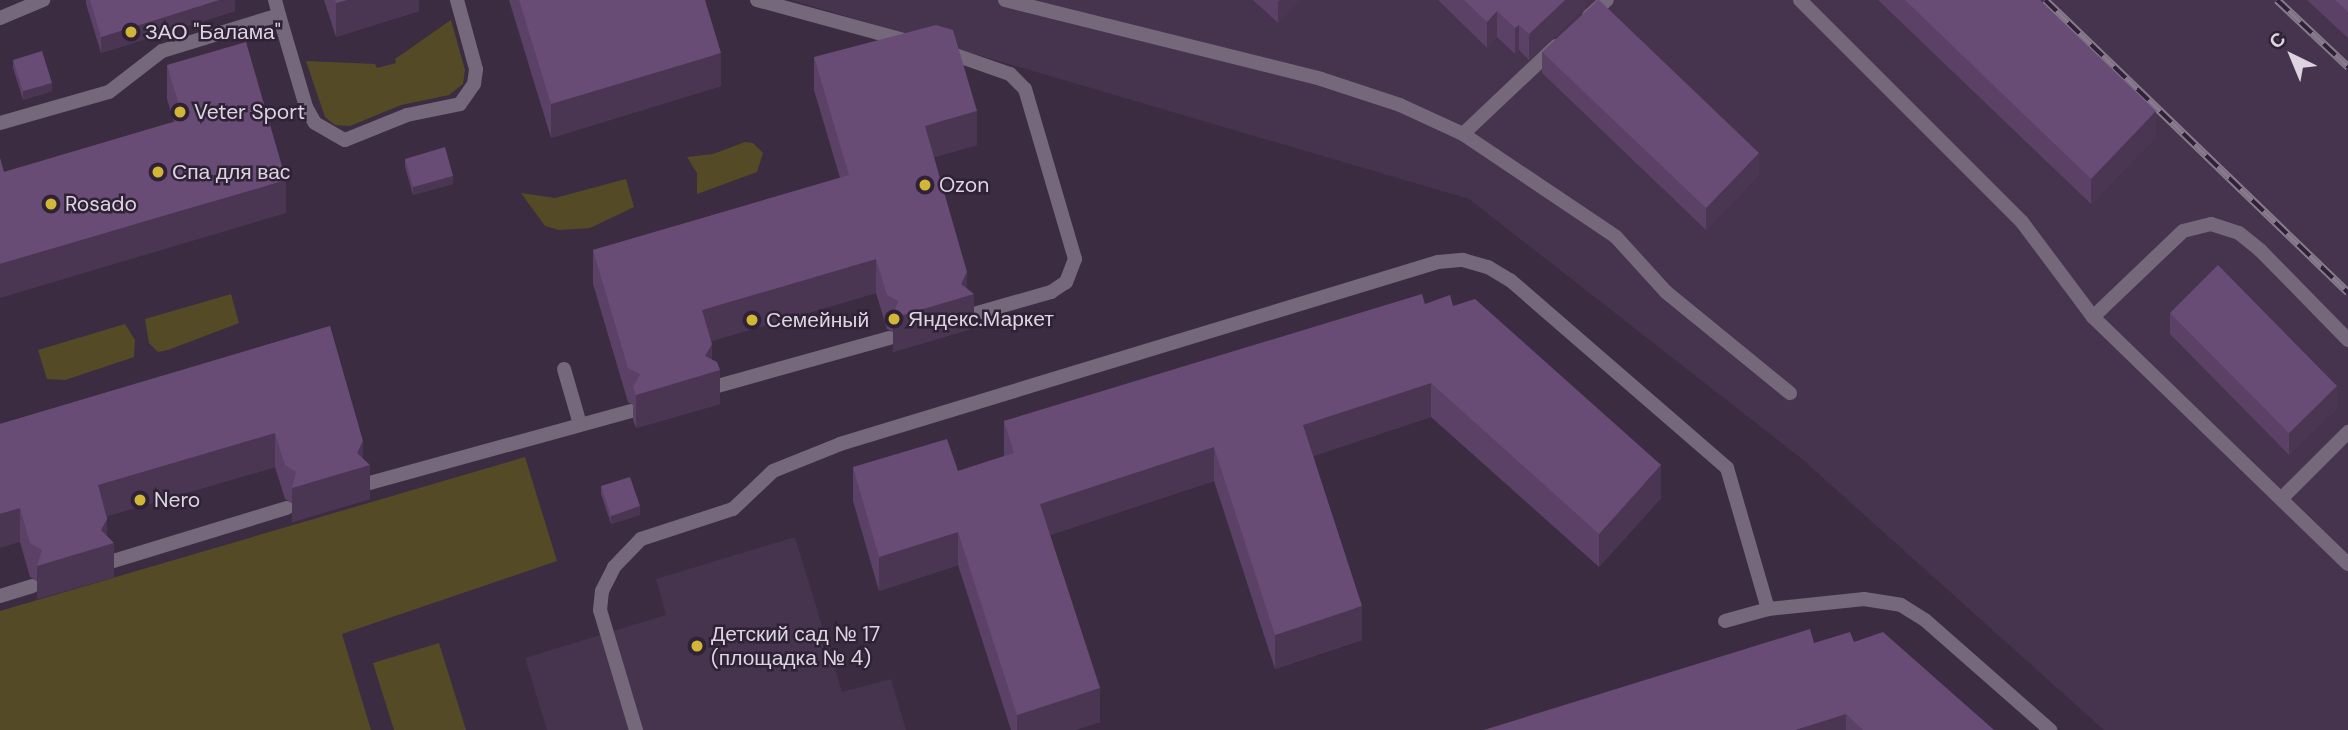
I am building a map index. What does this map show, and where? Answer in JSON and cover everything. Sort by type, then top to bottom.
[{"type":"lane","points":[[0,18],[25,5],[43,0]]},
{"type":"lane","points":[[275,0],[306,107],[315,123],[345,140],[407,115],[460,104],[474,84],[476,69],[457,0]]},
{"type":"lane","points":[[757,0],[987,63],[1010,74],[1025,89],[1075,259],[1066,282],[1051,292],[970,315]]},
{"type":"lane","points":[[1005,0],[1321,79],[1400,105],[1463,134],[1616,237],[1666,292],[1790,393]]},
{"type":"lane","points":[[1066,15],[1070,0]]},
{"type":"lane","points":[[1463,134],[1607,0]]},
{"type":"lane","points":[[1800,0],[2022,222],[2093,317],[2348,564]]},
{"type":"lane","points":[[0,124],[109,92],[162,51],[279,15]]},
{"type":"lane","points":[[2093,317],[2183,231],[2211,224],[2239,233],[2260,250],[2348,340]]},
{"type":"lane","points":[[636,730],[600,610],[602,590],[614,567],[641,539],[733,509],[773,471],[840,444],[1438,262],[1463,260],[1488,267],[1510,280],[1727,468],[1768,609]]},
{"type":"lane","points":[[715,387],[889,338]]},
{"type":"lane","points":[[564,369],[580,424]]},
{"type":"lane","points":[[366,484],[631,411]]},
{"type":"lane","points":[[2281,499],[2348,432]]},
{"type":"lane","points":[[110,562],[288,508]]},
{"type":"lane","points":[[0,596],[33,586]]},
{"type":"lane","points":[[1725,621],[1768,609],[1841,600],[1901,606],[1925,620],[2050,730]]},
{"type":"shaded area","points":[[791,0],[2348,0],[2348,730],[2104,730],[1802,459],[1469,199]]},
{"type":"shaded area","points":[[451,20],[465,70],[463,84],[449,95],[401,105],[350,126],[335,125],[325,117],[306,61],[375,64],[377,68],[396,63],[395,59]]},
{"type":"shaded area","points":[[745,142],[753,143],[763,153],[757,172],[697,194],[697,173],[687,157],[713,154]]},
{"type":"shaded area","points":[[626,179],[634,207],[590,228],[559,230],[545,226],[521,193],[555,198]]},
{"type":"shaded area","points":[[231,294],[239,323],[168,350],[158,352],[149,343],[145,319]]},
{"type":"shaded area","points":[[125,324],[135,340],[134,357],[65,380],[47,379],[38,350]]},
{"type":"shaded area","points":[[525,457],[557,561],[342,634],[371,730],[0,730],[0,611]]},
{"type":"shaded area","name":"Детский сад № 17 (площадка № 4)","points":[[795,537],[842,692],[891,679],[906,730],[547,730],[525,658],[666,615],[656,579]]},
{"type":"shaded area","points":[[439,643],[466,730],[394,730],[373,663]]},
{"type":"building","points":[[90,0],[219,0],[101,37]]},
{"type":"building","points":[[519,0],[705,0],[721,53],[551,104]]},
{"type":"building","points":[[1464,0],[1565,0],[1529,34],[1519,25],[1515,28],[1497,11],[1487,22]]},
{"type":"building","points":[[1598,0],[1759,153],[1706,208],[1542,52]]},
{"type":"building","points":[[1905,0],[2040,0],[2156,111],[2091,179]]},
{"type":"building","points":[[2335,0],[2348,0],[2348,12]]},
{"type":"building","points":[[936,25],[953,30],[977,111],[925,126],[967,272],[961,284],[974,294],[893,318],[898,301],[887,295],[876,259],[702,310],[712,344],[705,356],[717,362],[720,370],[636,395],[633,387],[640,374],[628,368],[593,250],[849,175],[814,57]]},
{"type":"building","points":[[246,42],[286,180],[0,264],[0,158],[4,172],[183,119],[167,65]]},
{"type":"building","points":[[42,51],[52,83],[23,91],[13,60]]},
{"type":"building","points":[[445,147],[453,176],[413,187],[405,159]]},
{"type":"building","points":[[2218,265],[2337,386],[2289,433],[2170,313]]},
{"type":"building","points":[[1422,294],[1425,304],[1450,295],[1453,306],[1475,299],[1661,465],[1599,534],[1431,383],[1303,425],[1362,606],[1275,635],[1214,447],[1040,504],[1100,688],[1017,715],[958,532],[879,557],[853,467],[947,439],[958,471],[1014,453],[1004,421]]},
{"type":"building","points":[[330,326],[363,441],[357,453],[370,465],[292,488],[296,472],[285,465],[275,433],[98,485],[107,519],[101,530],[114,543],[37,566],[42,550],[30,543],[20,508],[0,514],[0,424]]},
{"type":"building","points":[[630,477],[640,506],[611,516],[601,486]]},
{"type":"building","points":[[1810,629],[1814,643],[1850,632],[1854,642],[1883,632],[1994,730],[1863,730],[1846,714],[1795,730],[1484,730]]},
{"type":"railway","points":[[2045,0],[2348,293]]},
{"type":"railway","points":[[2277,0],[2348,67]]},
{"type":"place","name":"ЗАО \"Балама\"","points":[[131,32]]},
{"type":"place","name":"Veter Sport","points":[[180,112]]},
{"type":"place","name":"Спа для вас","points":[[158,172]]},
{"type":"place","name":"Ozon","points":[[925,185]]},
{"type":"place","name":"Rosado","points":[[51,204]]},
{"type":"place","name":"Яндекс.Маркет","points":[[894,319]]},
{"type":"place","name":"Семейный","points":[[752,320]]},
{"type":"place","name":"Nero","points":[[140,500]]},
{"type":"place","name":"Детский сад № 17 (площадка № 4)","points":[[697,646]]}]
